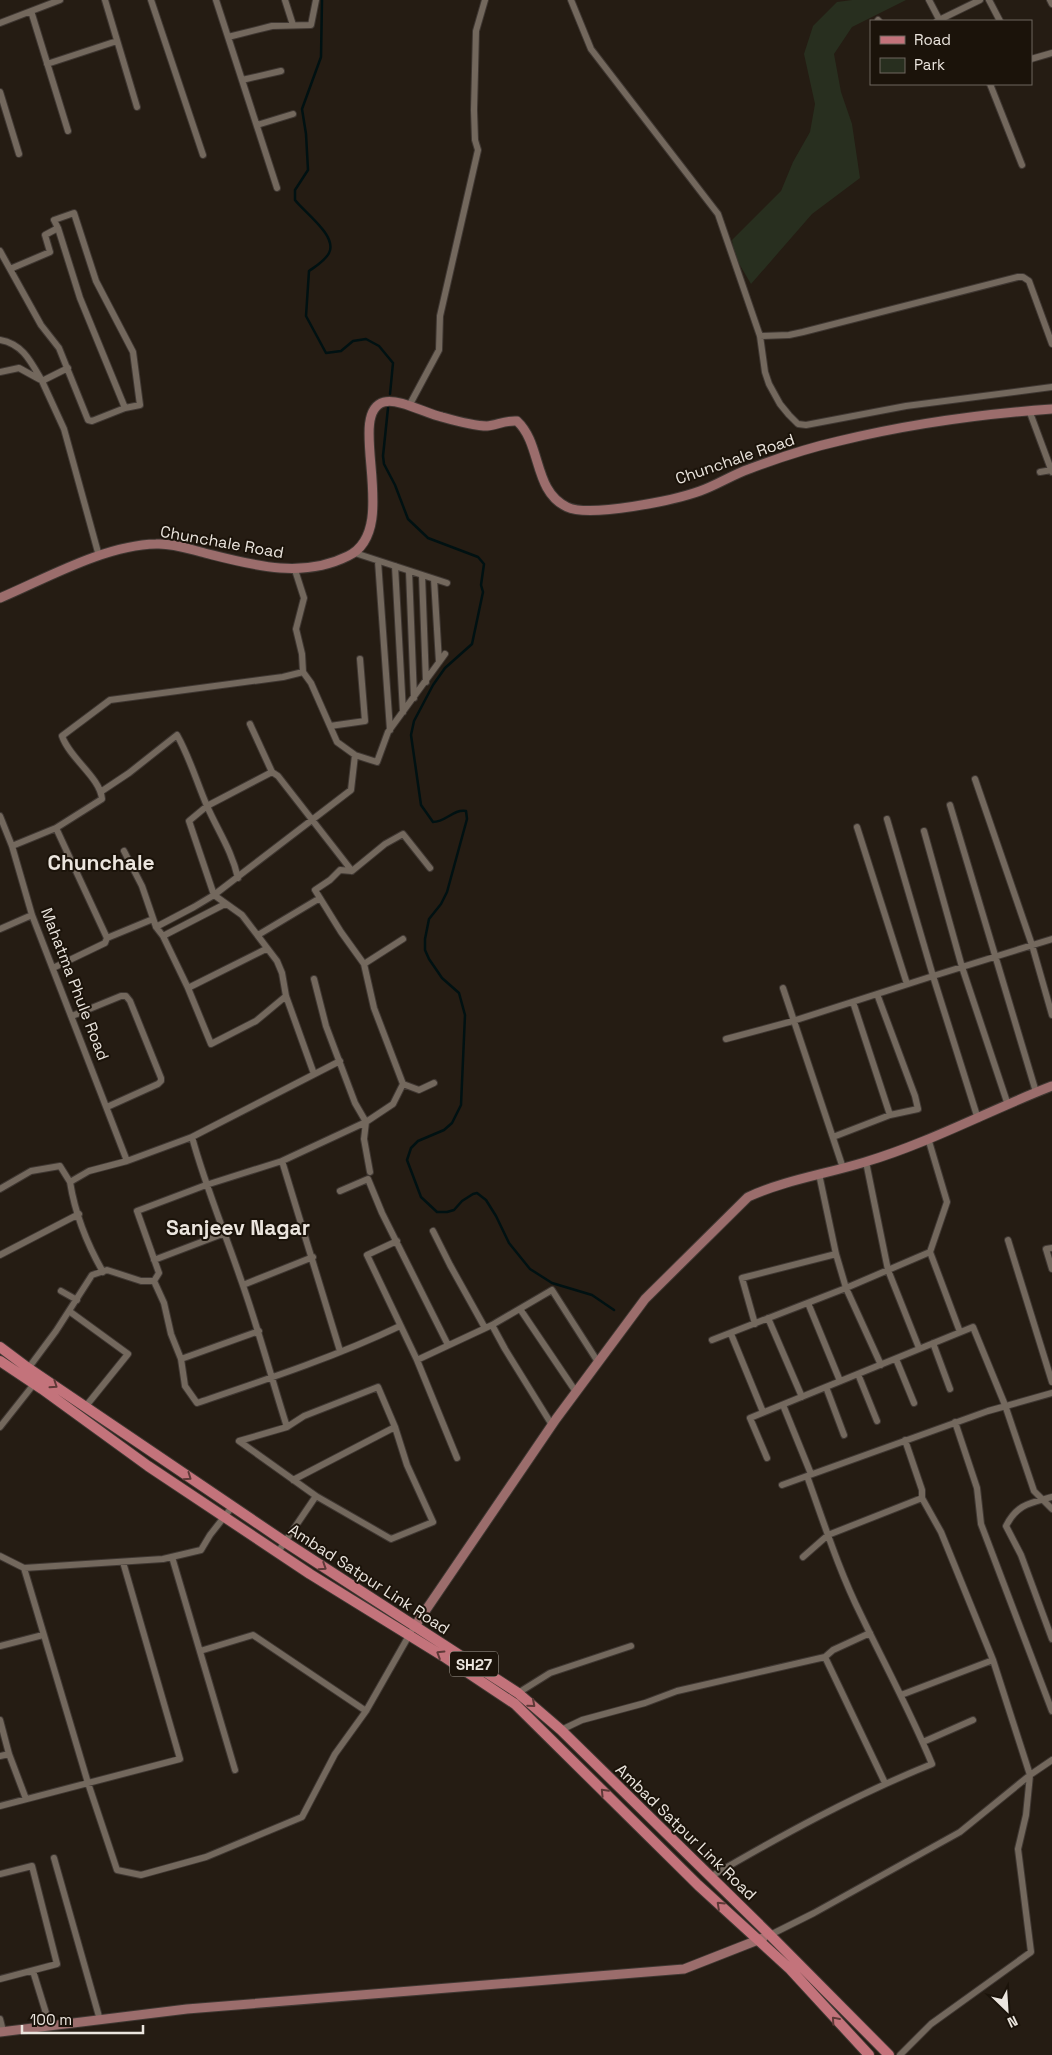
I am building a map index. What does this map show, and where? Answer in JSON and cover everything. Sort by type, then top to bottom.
[{"type":"main road","name":"Ambad Satpur Link Road","points":[[0,1347],[34,1384],[148,1466],[224,1517],[278,1552],[518,1693],[561,1730],[889,2055]]},
{"type":"main road","name":"Ambad Satpur Link Road","points":[[0,1361],[25,1372],[86,1406],[285,1542],[515,1704],[691,1878],[790,1969],[869,2055]]},
{"type":"street","points":[[0,23],[60,0]]},
{"type":"street","points":[[105,0],[137,107]]},
{"type":"street","points":[[151,0],[203,155]]},
{"type":"street","points":[[216,0],[277,188]]},
{"type":"street","points":[[285,0],[293,25]]},
{"type":"street","points":[[228,37],[272,26],[311,25],[316,0]]},
{"type":"street","points":[[409,406],[439,350],[440,316],[478,150],[475,140],[474,110],[477,54],[476,31],[485,0]]},
{"type":"street","points":[[571,0],[591,49],[718,214],[760,336],[768,384],[780,404],[798,424],[806,425],[906,406],[1052,387]]},
{"type":"street","points":[[929,0],[939,20]]},
{"type":"street","points":[[941,20],[980,0]]},
{"type":"street","points":[[989,0],[999,20]]},
{"type":"street","points":[[1050,0],[1052,4]]},
{"type":"street","points":[[31,11],[68,131]]},
{"type":"street","points":[[47,64],[117,41]]},
{"type":"street","points":[[1032,59],[1052,53]]},
{"type":"street","points":[[242,80],[280,71]]},
{"type":"street","points":[[990,85],[1022,165]]},
{"type":"street","points":[[0,92],[19,154]]},
{"type":"street","points":[[257,126],[293,114]]},
{"type":"street","points":[[0,251],[41,325],[59,348],[88,420],[92,421],[125,408],[140,405],[133,352],[96,281],[74,213],[54,220],[80,298],[125,408]]},
{"type":"street","points":[[10,269],[50,252],[45,235],[58,228]]},
{"type":"street","points":[[760,336],[789,335],[804,332],[1023,277],[1029,281],[1052,344]]},
{"type":"street","points":[[0,340],[17,346],[23,351],[42,381],[64,429],[99,556]]},
{"type":"street","points":[[0,372],[19,368],[42,381]]},
{"type":"street","points":[[42,381],[68,368]]},
{"type":"street","name":"Chunchale Road","points":[[0,598],[99,556],[134,546],[168,544],[250,564],[296,570],[334,562],[355,553],[367,538],[373,518],[373,481],[369,431],[372,412],[384,402],[395,402],[441,417],[479,425],[493,425],[516,421],[528,438],[544,483],[553,496],[567,507],[587,511],[620,509],[698,492],[755,467],[812,448],[858,436],[1029,410],[1052,409]]},
{"type":"street","points":[[1029,410],[1052,471],[1040,472]]},
{"type":"street","points":[[355,553],[446,583]]},
{"type":"street","points":[[378,561],[390,730]]},
{"type":"street","points":[[395,566],[404,712]]},
{"type":"street","points":[[296,570],[304,598],[296,629],[302,654],[303,672],[311,683],[337,742],[355,755],[377,762],[390,730],[445,654]]},
{"type":"street","points":[[409,571],[414,698]]},
{"type":"street","points":[[422,575],[426,682]]},
{"type":"street","points":[[434,579],[439,662]]},
{"type":"street","points":[[330,726],[365,721],[360,659]]},
{"type":"street","points":[[12,846],[56,828],[102,799],[102,791],[73,756],[62,736],[110,700],[283,677],[303,672]]},
{"type":"street","points":[[250,724],[272,772],[278,776],[352,871]]},
{"type":"street","points":[[102,791],[129,773],[177,735],[186,752],[207,806],[228,847],[238,878]]},
{"type":"street","points":[[156,927],[194,908],[214,895],[351,790],[355,755]]},
{"type":"street","points":[[272,772],[207,806],[189,821],[214,895],[242,916],[258,935],[266,949],[277,960],[282,973],[286,996],[314,1074]]},
{"type":"street","points":[[975,779],[1032,945],[1052,1015]]},
{"type":"street","points":[[950,805],[1036,1092]]},
{"type":"street","name":"Mahatma Phule Road","points":[[0,816],[12,846],[32,915],[127,1161]]},
{"type":"street","points":[[888,819],[933,976],[978,1119]]},
{"type":"street","points":[[857,827],[906,984]]},
{"type":"street","points":[[56,828],[107,938]]},
{"type":"street","points":[[924,831],[962,966],[1008,1106]]},
{"type":"street","points":[[154,1281],[159,1273],[136,1211],[206,1185],[282,1161],[366,1122],[393,1104],[403,1084],[374,1008],[364,964],[349,945],[315,890],[330,880],[340,870],[352,871],[385,844],[403,834],[430,868]]},
{"type":"street","points":[[124,851],[142,886],[156,927],[163,936],[188,988],[212,1044],[256,1021],[286,996]]},
{"type":"street","points":[[258,935],[320,898]]},
{"type":"street","points":[[163,936],[224,904]]},
{"type":"street","points":[[0,929],[32,915]]},
{"type":"street","points":[[53,968],[105,943],[107,938],[153,919]]},
{"type":"street","points":[[364,964],[403,939]]},
{"type":"street","points":[[726,1040],[793,1021],[1052,939]]},
{"type":"street","points":[[188,988],[266,949]]},
{"type":"street","points":[[314,979],[326,1026],[344,1076],[355,1103],[366,1122],[364,1139],[370,1172]]},
{"type":"street","points":[[783,988],[843,1168]]},
{"type":"street","points":[[832,1138],[890,1115],[918,1109],[916,1096],[877,994]]},
{"type":"street","points":[[72,1016],[121,996],[128,997],[161,1078],[158,1084],[107,1107]]},
{"type":"street","points":[[853,1002],[890,1115]]},
{"type":"street","points":[[70,1182],[89,1171],[127,1161],[192,1137],[340,1061]]},
{"type":"street","points":[[403,1084],[419,1090],[434,1083]]},
{"type":"street","points":[[24,1568],[88,1783],[117,1870],[141,1875],[206,1857],[302,1817],[335,1754],[366,1711],[412,1631],[552,1424],[645,1299],[748,1197],[764,1189],[866,1162],[978,1119],[1052,1086]]},
{"type":"street","points":[[192,1137],[206,1185],[259,1331],[287,1427]]},
{"type":"street","points":[[928,1138],[947,1202],[930,1252],[960,1332]]},
{"type":"street","points":[[282,1161],[313,1257],[340,1351]]},
{"type":"street","points":[[866,1162],[888,1270],[920,1348]]},
{"type":"street","points":[[0,1189],[31,1171],[60,1166],[70,1182],[73,1200],[90,1249],[103,1272]]},
{"type":"street","points":[[819,1174],[836,1254],[846,1288],[881,1366]]},
{"type":"street","points":[[340,1191],[368,1179],[382,1213],[448,1345]]},
{"type":"street","points":[[0,1254],[79,1214]]},
{"type":"street","points":[[433,1231],[485,1328]]},
{"type":"street","points":[[154,1260],[225,1233]]},
{"type":"street","points":[[1008,1240],[1052,1382]]},
{"type":"street","points":[[397,1241],[367,1255],[417,1360],[457,1458]]},
{"type":"street","points":[[1052,1248],[1046,1249],[1052,1269]]},
{"type":"street","points":[[712,1340],[846,1288],[930,1252]]},
{"type":"street","points":[[755,1324],[742,1278],[836,1254]]},
{"type":"street","points":[[243,1285],[313,1257]]},
{"type":"street","points":[[25,1372],[77,1300],[92,1275],[107,1270],[141,1281],[154,1281]]},
{"type":"street","points":[[154,1281],[164,1304],[171,1334],[182,1359],[185,1386],[197,1403],[272,1378],[400,1326]]},
{"type":"street","points":[[417,1360],[492,1325],[552,1290],[598,1362]]},
{"type":"street","points":[[61,1291],[77,1300]]},
{"type":"street","points":[[808,1303],[840,1381]]},
{"type":"street","points":[[520,1309],[576,1392]]},
{"type":"street","points":[[69,1311],[128,1354],[86,1406]]},
{"type":"street","points":[[768,1318],[802,1397]]},
{"type":"street","points":[[492,1325],[552,1424]]},
{"type":"street","points":[[767,1458],[750,1418],[973,1327],[1005,1406],[1034,1491],[1052,1509]]},
{"type":"street","points":[[182,1359],[259,1331]]},
{"type":"street","points":[[731,1334],[763,1412]]},
{"type":"street","points":[[933,1344],[950,1389]]},
{"type":"street","points":[[896,1359],[914,1403]]},
{"type":"street","points":[[858,1374],[877,1421]]},
{"type":"street","points":[[0,1427],[34,1384]]},
{"type":"street","points":[[378,1387],[395,1427],[407,1465],[433,1522],[391,1538],[316,1496],[239,1441],[287,1427],[304,1416],[378,1387]]},
{"type":"street","points":[[826,1387],[844,1435]]},
{"type":"street","points":[[782,1485],[955,1422],[1052,1393]]},
{"type":"street","points":[[710,1877],[780,1837],[884,1783],[932,1764],[901,1695],[860,1615],[828,1535],[809,1475],[783,1405]]},
{"type":"street","points":[[955,1422],[977,1488],[981,1524],[1052,1711]]},
{"type":"street","points":[[293,1480],[395,1427]]},
{"type":"street","points":[[900,2055],[931,2024],[1031,1952],[1018,1850],[1026,1815],[1030,1775],[993,1660],[941,1532],[922,1498],[922,1490],[906,1440]]},
{"type":"street","points":[[278,1552],[316,1496]]},
{"type":"street","points":[[1052,1496],[1028,1504],[1013,1512],[1006,1526],[1021,1555],[1052,1639]]},
{"type":"street","points":[[803,1557],[828,1535],[922,1498]]},
{"type":"street","points":[[0,1556],[24,1568],[172,1557],[201,1550],[232,1507]]},
{"type":"street","points":[[172,1557],[235,1770]]},
{"type":"street","points":[[0,1806],[180,1759],[123,1562]]},
{"type":"street","points":[[561,1730],[582,1720],[645,1703],[677,1692],[757,1671],[825,1657],[833,1650],[870,1633]]},
{"type":"street","points":[[0,1646],[43,1635]]},
{"type":"street","points":[[200,1651],[253,1635],[366,1711]]},
{"type":"street","points":[[518,1693],[550,1673],[631,1646]]},
{"type":"street","points":[[825,1657],[884,1783]]},
{"type":"street","points":[[901,1695],[993,1660]]},
{"type":"street","points":[[0,1720],[9,1754],[26,1799]]},
{"type":"street","points":[[923,1742],[973,1720]]},
{"type":"street","points":[[0,1756],[9,1754]]},
{"type":"street","points":[[0,2019],[2,2032],[197,2008],[684,1969],[770,1935],[814,1913],[960,1832],[1030,1775],[1052,1760]]},
{"type":"street","points":[[54,1858],[100,2020]]},
{"type":"street","points":[[0,1874],[32,1866],[57,1964],[0,1979]]},
{"type":"street","points":[[33,1970],[50,2026]]},
{"type":"green space","points":[[852,0],[906,0],[852,27],[834,54],[841,92],[852,124],[860,178],[812,214],[751,284],[734,255],[732,240],[781,191],[793,162],[810,132],[815,104],[804,54],[813,26],[837,2]]},
{"type":"waterway","points":[[322,0],[321,57],[302,109],[306,134],[308,170],[295,190],[295,200],[325,232],[330,246],[329,253],[325,258],[309,271],[306,316],[326,353],[341,351],[353,341],[366,339],[379,346],[393,363],[390,394]]},
{"type":"waterway","points":[[388,408],[383,456],[384,464],[395,485],[408,519],[428,538],[478,557],[484,564],[481,585],[483,592],[472,644],[445,668],[433,685],[414,721],[411,735],[421,805],[433,822],[461,811],[466,811],[467,819],[447,892],[441,904],[429,919],[425,939],[425,950],[429,959],[442,978],[459,993],[465,1015],[461,1105],[452,1123],[444,1130],[418,1141],[411,1148],[407,1160],[421,1197],[437,1212],[454,1210],[462,1201],[477,1193],[486,1200],[509,1243],[530,1269],[552,1283],[592,1295],[614,1310]]},
{"type":"district","name":"Chunchale","points":[[101,862]]},
{"type":"district","name":"Sanjeev Nagar","points":[[238,1227]]}]
